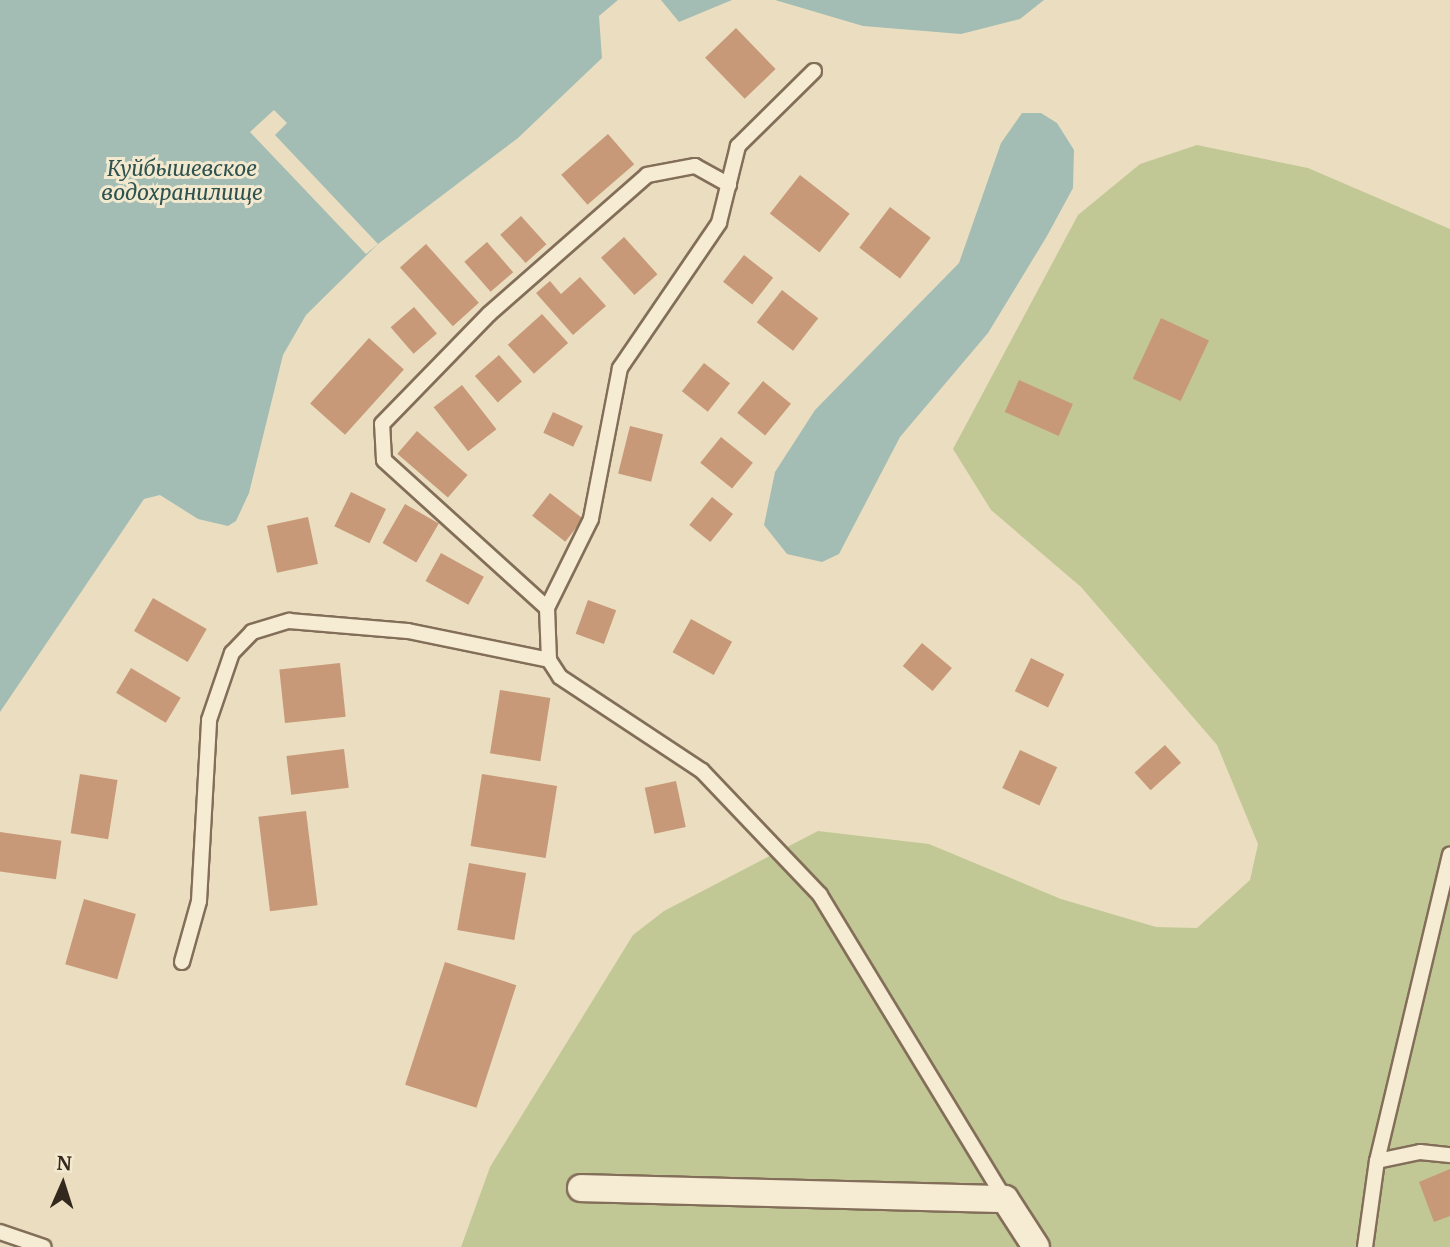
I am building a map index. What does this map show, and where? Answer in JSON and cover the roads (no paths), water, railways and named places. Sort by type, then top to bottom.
[{"type":"street","points":[[581,1188],[1004,1199],[1036,1247]]},
{"type":"lane","points":[[814,71],[738,146],[719,223],[620,368],[591,519],[547,608],[549,660],[560,677],[702,771],[820,895],[1004,1199]]},
{"type":"lane","points":[[547,608],[384,460],[382,424],[489,313],[647,175],[695,166],[729,185]]},
{"type":"lane","points":[[182,962],[199,901],[209,720],[232,653],[252,632],[289,621],[408,631],[549,660]]},
{"type":"lane","points":[[1366,1247],[1377,1161],[1450,855]]},
{"type":"lane","points":[[1377,1161],[1420,1152],[1450,1155]]},
{"type":"lane","points":[[0,1232],[44,1247]]},
{"type":"water","name":"Куйбышевское водохранилище","points":[[0,0],[618,0],[599,16],[602,58],[518,138],[378,244],[306,315],[283,355],[249,493],[236,521],[228,526],[198,519],[160,495],[144,499],[0,712]]},
{"type":"water","points":[[661,0],[732,0],[679,22]]},
{"type":"water","points":[[775,0],[1044,0],[1020,19],[961,34],[863,26]]},
{"type":"water","points":[[1022,113],[1041,113],[1057,123],[1074,150],[1073,188],[988,333],[900,437],[839,554],[822,562],[787,554],[764,525],[775,472],[815,410],[959,263],[1001,143]]}]
